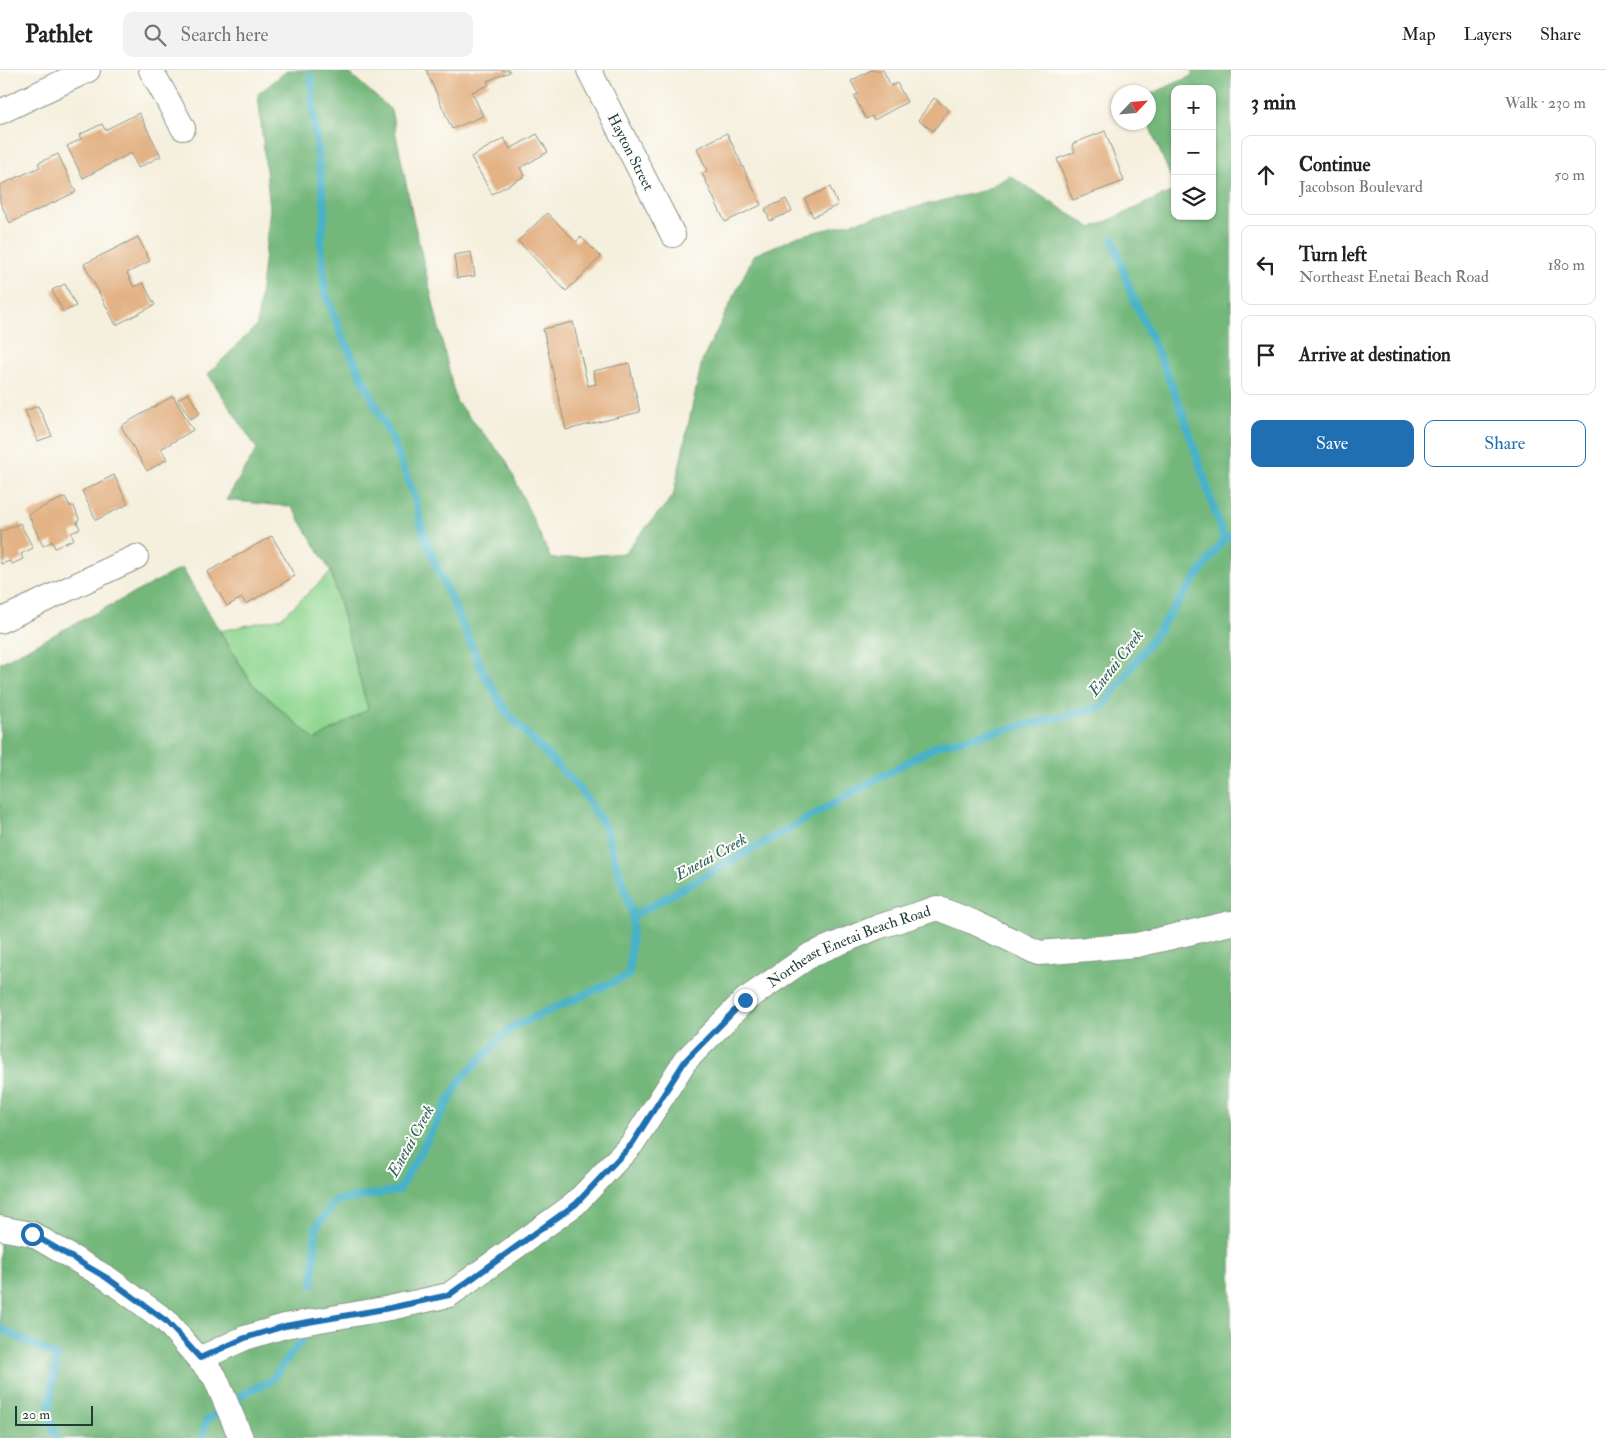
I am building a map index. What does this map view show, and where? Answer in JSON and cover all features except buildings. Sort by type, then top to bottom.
[{"type":"street","points":[[0,112],[88,70]]},
{"type":"street","points":[[151,70],[183,128]]},
{"type":"street","name":"Hayton Street","points":[[589,70],[673,235]]},
{"type":"street","points":[[0,621],[136,557]]},
{"type":"street","name":"Northeast Enetai Beach Road","points":[[200,1358],[245,1338],[285,1326],[390,1308],[449,1295],[576,1204],[632,1144],[685,1061],[745,1000],[812,954],[878,926],[937,908],[973,922],[1039,953],[1137,945],[1231,923]]},
{"type":"street","points":[[0,1228],[32,1234],[107,1278],[166,1321],[215,1377],[241,1438]]},
{"type":"green space","points":[[288,70],[346,70],[391,110],[412,213],[456,401],[506,460],[551,559],[624,553],[673,496],[702,361],[754,255],[799,236],[982,191],[1010,176],[1092,228],[1171,192],[1171,220],[1216,220],[1216,85],[1171,85],[1191,76],[1193,70],[1231,70],[1231,1438],[0,1438],[0,663],[182,568],[251,683],[315,740],[368,709],[331,572],[292,507],[226,500],[257,449],[208,374],[257,325],[270,209],[258,94]]},
{"type":"green space","points":[[1171,85],[1171,178],[1151,130],[1156,130],[1156,92]]},
{"type":"green space","points":[[331,572],[368,710],[315,740],[252,683],[220,631],[281,618]]},
{"type":"waterway","points":[[311,77],[314,121],[325,210],[321,243],[325,292],[342,336],[391,437],[414,495],[425,539],[484,674],[507,713],[581,790],[605,827],[633,916]]},
{"type":"waterway","points":[[1113,239],[1131,293],[1184,417],[1224,539]]},
{"type":"waterway","name":"Enetai Creek","points":[[313,1284],[316,1227],[336,1201],[399,1190],[461,1079],[512,1027],[629,975],[633,916],[938,745],[1103,707],[1224,539],[1231,535]]},
{"type":"waterway","points":[[0,1328],[57,1357],[48,1413],[56,1438]]},
{"type":"waterway","name":"Enetai Creek","points":[[202,1438],[206,1421],[243,1394],[272,1380],[305,1335]]},
{"type":"route","points":[[32,1234],[107,1278],[166,1321],[200,1358],[245,1338],[285,1326],[390,1308],[449,1295],[576,1204],[632,1144],[685,1061],[745,1000]]}]
